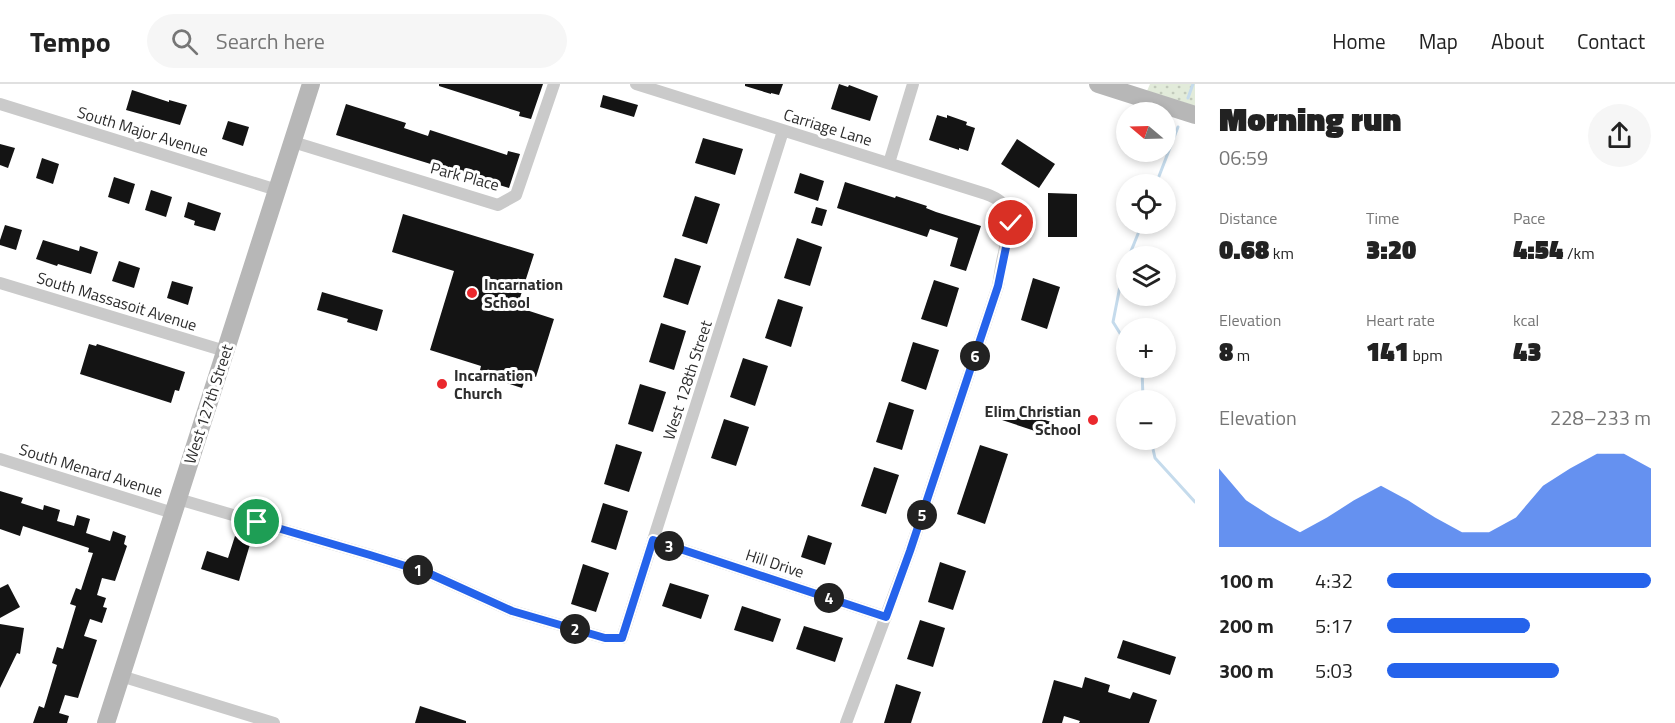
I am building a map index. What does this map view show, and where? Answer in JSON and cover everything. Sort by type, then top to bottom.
[{"type":"main road","name":"West 127th Street","points":[[105,723],[311,84]]},
{"type":"main road","points":[[1098,84],[1195,115]]},
{"type":"street","name":"Park Place","points":[[292,142],[498,205],[516,195],[554,84]]},
{"type":"street","name":"Carriage Lane","points":[[636,84],[994,197],[1006,209],[1011,223],[998,286],[886,617]]},
{"type":"street","points":[[889,163],[913,84]]},
{"type":"street","name":"South Major Avenue","points":[[0,104],[277,190]]},
{"type":"street","name":"West 128th Street","points":[[622,638],[783,131]]},
{"type":"street","name":"South Massasoit Avenue","points":[[0,283],[225,351]]},
{"type":"street","name":"South Menard Avenue","points":[[0,459],[419,570],[512,611],[605,638],[622,638]]},
{"type":"street","name":"Hill Drive","points":[[653,540],[886,617]]},
{"type":"street","points":[[846,723],[886,617]]},
{"type":"street","points":[[121,676],[274,723]]},
{"type":"green space","points":[[1150,84],[1195,84],[1195,106],[1147,91]]},
{"type":"building","points":[[439,84],[543,84],[531,119],[519,116],[520,112],[439,86]]},
{"type":"building","points":[[745,84],[783,84],[779,95],[745,86]]},
{"type":"building","points":[[839,84],[848,87],[849,85],[878,96],[870,121],[831,109]]},
{"type":"building","points":[[132,90],[169,102],[169,100],[187,105],[180,125],[126,110]]},
{"type":"building","points":[[603,95],[638,105],[634,117],[600,107]]},
{"type":"building","points":[[346,104],[406,123],[404,128],[428,136],[430,130],[507,155],[508,151],[520,154],[509,188],[336,135]]},
{"type":"building","points":[[937,115],[947,118],[947,115],[967,122],[966,125],[975,128],[968,151],[929,140]]},
{"type":"building","points":[[228,121],[249,127],[243,146],[222,139]]},
{"type":"building","points":[[703,138],[743,149],[735,175],[695,163]]},
{"type":"building","points":[[1017,139],[1055,164],[1039,188],[1001,164]]},
{"type":"building","points":[[0,144],[15,148],[8,168],[0,165]]},
{"type":"building","points":[[42,158],[59,164],[53,184],[36,178]]},
{"type":"building","points":[[800,173],[824,181],[818,201],[794,193]]},
{"type":"building","points":[[114,177],[135,184],[129,204],[108,197]]},
{"type":"building","points":[[845,182],[927,206],[926,208],[936,212],[981,226],[966,271],[950,266],[958,238],[930,229],[927,237],[837,208]]},
{"type":"building","points":[[151,190],[172,197],[166,217],[145,210]]},
{"type":"building","points":[[1048,193],[1077,194],[1077,237],[1048,237]]},
{"type":"building","points":[[695,196],[720,204],[707,244],[682,236]]},
{"type":"building","points":[[188,202],[221,213],[215,231],[194,225],[195,221],[184,217]]},
{"type":"building","points":[[816,207],[827,210],[822,226],[811,223]]},
{"type":"building","points":[[403,214],[534,254],[517,307],[554,319],[536,377],[527,374],[522,388],[479,374],[481,366],[430,350],[454,271],[392,252]]},
{"type":"building","points":[[5,225],[22,230],[16,250],[0,245]]},
{"type":"building","points":[[797,238],[822,247],[810,286],[784,278]]},
{"type":"building","points":[[43,240],[79,251],[80,246],[98,252],[91,274],[36,259]]},
{"type":"building","points":[[675,258],[701,266],[688,305],[663,297]]},
{"type":"building","points":[[119,261],[140,268],[134,288],[112,281]]},
{"type":"building","points":[[1033,278],[1060,287],[1047,329],[1021,320]]},
{"type":"building","points":[[934,280],[959,288],[947,327],[921,319]]},
{"type":"building","points":[[172,281],[193,287],[188,305],[167,298]]},
{"type":"building","points":[[322,292],[383,310],[377,331],[317,310]]},
{"type":"building","points":[[778,299],[803,307],[791,347],[765,338]]},
{"type":"building","points":[[661,323],[686,331],[674,370],[649,362]]},
{"type":"building","points":[[913,342],[939,350],[926,390],[901,381]]},
{"type":"building","points":[[89,344],[96,346],[97,344],[185,372],[179,391],[175,390],[171,403],[80,374]]},
{"type":"building","points":[[743,358],[768,366],[755,406],[730,397]]},
{"type":"building","points":[[640,384],[666,392],[653,432],[628,424]]},
{"type":"building","points":[[889,402],[914,410],[902,450],[876,442]]},
{"type":"building","points":[[1003,406],[1051,422],[1047,435],[999,419]]},
{"type":"building","points":[[724,419],[749,427],[736,466],[711,458]]},
{"type":"building","points":[[616,444],[642,452],[629,492],[604,484]]},
{"type":"building","points":[[980,445],[1008,454],[985,524],[957,514]]},
{"type":"building","points":[[874,467],[899,475],[886,514],[861,506]]},
{"type":"building","points":[[0,491],[23,498],[21,503],[43,510],[44,505],[60,510],[57,521],[74,526],[77,515],[90,519],[86,533],[110,541],[113,531],[126,536],[124,544],[127,546],[115,581],[102,578],[97,595],[106,598],[103,607],[107,608],[102,623],[90,619],[84,636],[97,640],[78,698],[65,695],[59,713],[69,716],[67,723],[33,723],[39,706],[44,708],[57,665],[52,663],[57,647],[63,649],[76,606],[70,604],[76,588],[81,590],[93,553],[88,552],[89,548],[23,526],[20,536],[0,529]]},
{"type":"building","points":[[603,503],[628,511],[616,550],[591,542]]},
{"type":"building","points":[[808,535],[832,543],[825,565],[801,557]]},
{"type":"building","points":[[235,536],[251,541],[239,581],[201,569],[207,551],[228,558]]},
{"type":"building","points":[[940,562],[966,571],[953,610],[928,602]]},
{"type":"building","points":[[583,564],[609,573],[596,612],[571,604]]},
{"type":"building","points":[[670,583],[709,595],[701,619],[662,606]]},
{"type":"building","points":[[8,584],[20,607],[0,618],[0,588]]},
{"type":"building","points":[[742,606],[781,619],[773,642],[734,630]]},
{"type":"building","points":[[920,620],[945,628],[933,667],[907,659]]},
{"type":"building","points":[[0,624],[24,628],[20,654],[17,653],[0,688]]},
{"type":"building","points":[[804,626],[843,638],[835,662],[796,649]]},
{"type":"building","points":[[1123,640],[1176,657],[1170,675],[1117,658]]},
{"type":"building","points":[[1085,677],[1110,685],[1108,692],[1130,699],[1133,692],[1157,700],[1149,723],[1079,723],[1080,721],[1064,716],[1062,723],[1042,723],[1054,680],[1082,688]]},
{"type":"building","points":[[896,684],[921,692],[911,723],[884,723]]},
{"type":"building","points":[[420,706],[466,721],[466,723],[415,723]]},
{"type":"waterway","points":[[1188,98],[1193,84]]},
{"type":"waterway","points":[[1160,174],[1178,127]]},
{"type":"waterway","points":[[1133,246],[1138,234]]},
{"type":"waterway","points":[[1116,306],[1113,322],[1116,327]]},
{"type":"waterway","points":[[1142,378],[1143,390]]},
{"type":"waterway","points":[[1153,450],[1155,458],[1195,502]]},
{"type":"place","name":"Incarnation School","points":[[472,293]]},
{"type":"place","name":"Incarnation Church","points":[[442,384]]},
{"type":"place","name":"Elim Christian School","points":[[1093,420]]},
{"type":"route","points":[[257,522],[428,573],[512,611],[605,638],[622,638],[653,540],[886,617],[998,286],[1011,223]]}]
